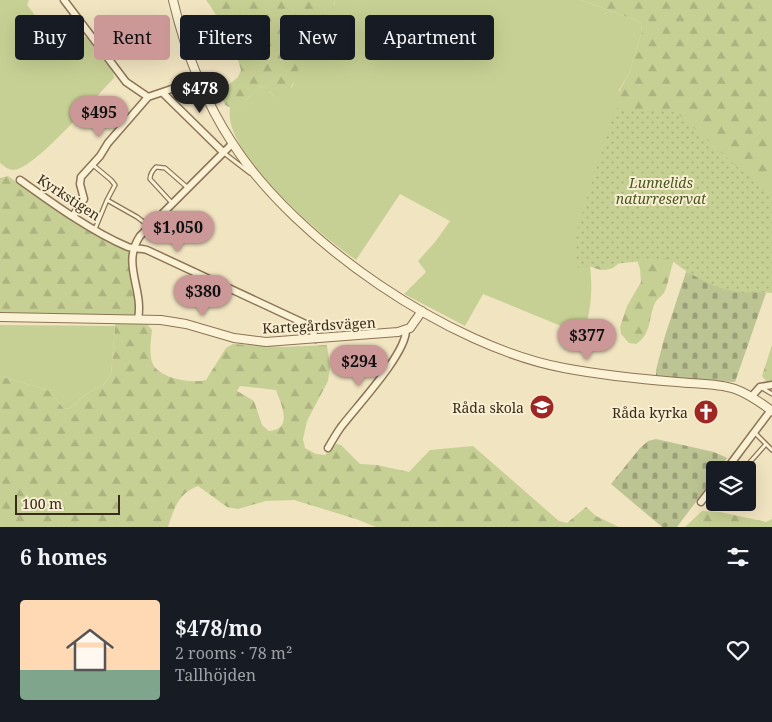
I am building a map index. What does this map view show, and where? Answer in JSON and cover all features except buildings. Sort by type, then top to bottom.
[{"type":"street","points":[[64,0],[126,82],[148,97]]},
{"type":"street","points":[[173,0],[182,35],[200,82],[232,144],[253,173],[281,205],[315,235],[382,286],[422,311],[494,347],[545,364],[604,374],[715,385],[752,396],[772,411],[733,461]]},
{"type":"street","points":[[73,216],[84,199],[80,184],[81,177],[148,97],[192,82],[200,82]]},
{"type":"street","points":[[163,93],[222,152]]},
{"type":"street","points":[[138,319],[140,306],[132,269],[133,248],[140,236],[232,144]]},
{"type":"street","name":"Kyrkstigen","points":[[20,180],[95,229],[133,248],[147,250],[310,326],[316,339]]},
{"type":"street","points":[[328,448],[340,428],[395,357],[406,339],[406,331],[414,324],[422,311]]},
{"type":"street","name":"Kartegårdsvägen","points":[[0,317],[138,319],[186,324],[234,338],[266,342],[406,331]]},
{"type":"street","points":[[752,396],[760,387],[772,385]]},
{"type":"street","points":[[701,502],[706,496]]},
{"type":"lane","points":[[222,152],[250,173],[253,173]]},
{"type":"lane","points":[[92,165],[115,185],[95,229]]},
{"type":"lane","points":[[173,204],[150,179],[150,174],[156,167],[165,168],[189,188]]},
{"type":"lane","points":[[107,200],[137,217],[149,227]]},
{"type":"lane","points":[[760,387],[772,394]]},
{"type":"lane","points":[[755,432],[772,450]]},
{"type":"lane","points":[[751,461],[766,444]]},
{"type":"green space","points":[[0,0],[29,0],[27,5],[35,15],[15,15],[15,60],[84,60],[84,37],[86,37],[94,47],[94,60],[104,60],[113,72],[114,78],[51,145],[24,166],[14,170],[8,169],[0,163]]},
{"type":"green space","points":[[206,0],[335,0],[331,11],[325,14],[280,15],[280,60],[301,60],[293,84],[286,94],[275,97],[265,87],[260,86],[243,103],[233,109],[225,105],[220,92],[238,77],[241,70],[238,60],[270,60],[270,15],[216,15]]},
{"type":"green space","points":[[335,0],[581,0],[638,21],[641,24],[642,31],[629,73],[619,90],[590,266],[591,301],[583,335],[483,294],[465,326],[404,294],[426,272],[418,261],[450,221],[400,194],[356,260],[299,214],[257,170],[242,148],[232,127],[230,108],[239,106],[260,86],[265,87],[275,97],[292,87],[300,60],[355,60],[355,15],[322,15],[334,5]]},
{"type":"green space","points":[[581,0],[772,0],[772,293],[739,289],[707,280],[686,272],[689,263],[674,260],[665,291],[655,303],[645,335],[636,344],[629,343],[621,334],[620,327],[627,306],[641,282],[637,260],[621,260],[614,267],[607,270],[590,266],[616,113],[616,97],[629,73],[642,31],[641,24],[638,21]]},
{"type":"green space","name":"Lunnelids naturreservat","points":[[615,108],[676,112],[772,198],[772,290],[747,293],[724,289],[699,278],[669,258],[578,268],[574,240]]},
{"type":"green space","points":[[8,176],[83,226],[131,250],[129,265],[137,312],[152,330],[150,346],[152,362],[155,368],[167,376],[192,381],[206,380],[226,348],[233,344],[285,347],[327,345],[330,367],[328,381],[307,421],[303,439],[305,448],[316,454],[325,455],[336,444],[341,445],[360,464],[377,465],[409,472],[430,450],[473,446],[559,521],[567,523],[586,507],[596,516],[619,527],[376,527],[294,500],[266,501],[238,509],[227,507],[198,486],[186,493],[178,502],[168,527],[0,527],[0,376],[50,391],[64,409],[70,408],[86,394],[103,385],[111,375],[115,326],[114,316],[0,313],[0,178]],"holes":[[[240,386],[276,390],[283,409],[284,421],[277,429],[269,431],[262,425],[254,401],[237,391]]]},
{"type":"green space","points":[[686,272],[721,285],[766,293],[735,382],[656,377],[664,339]]},
{"type":"green space","points":[[0,325],[115,326],[111,375],[103,385],[86,394],[70,408],[64,409],[50,391],[0,376]]},
{"type":"green space","points":[[772,345],[772,382],[767,382],[762,376]]},
{"type":"green space","points":[[656,439],[714,452],[727,458],[725,461],[706,461],[706,488],[677,527],[662,527],[611,484],[648,441]]},
{"type":"green space","points":[[702,511],[720,512],[766,522],[772,519],[772,527],[685,527]]},
{"type":"place","name":"Råda skola","points":[[542,407]]},
{"type":"place","name":"Råda kyrka","points":[[706,412]]}]
